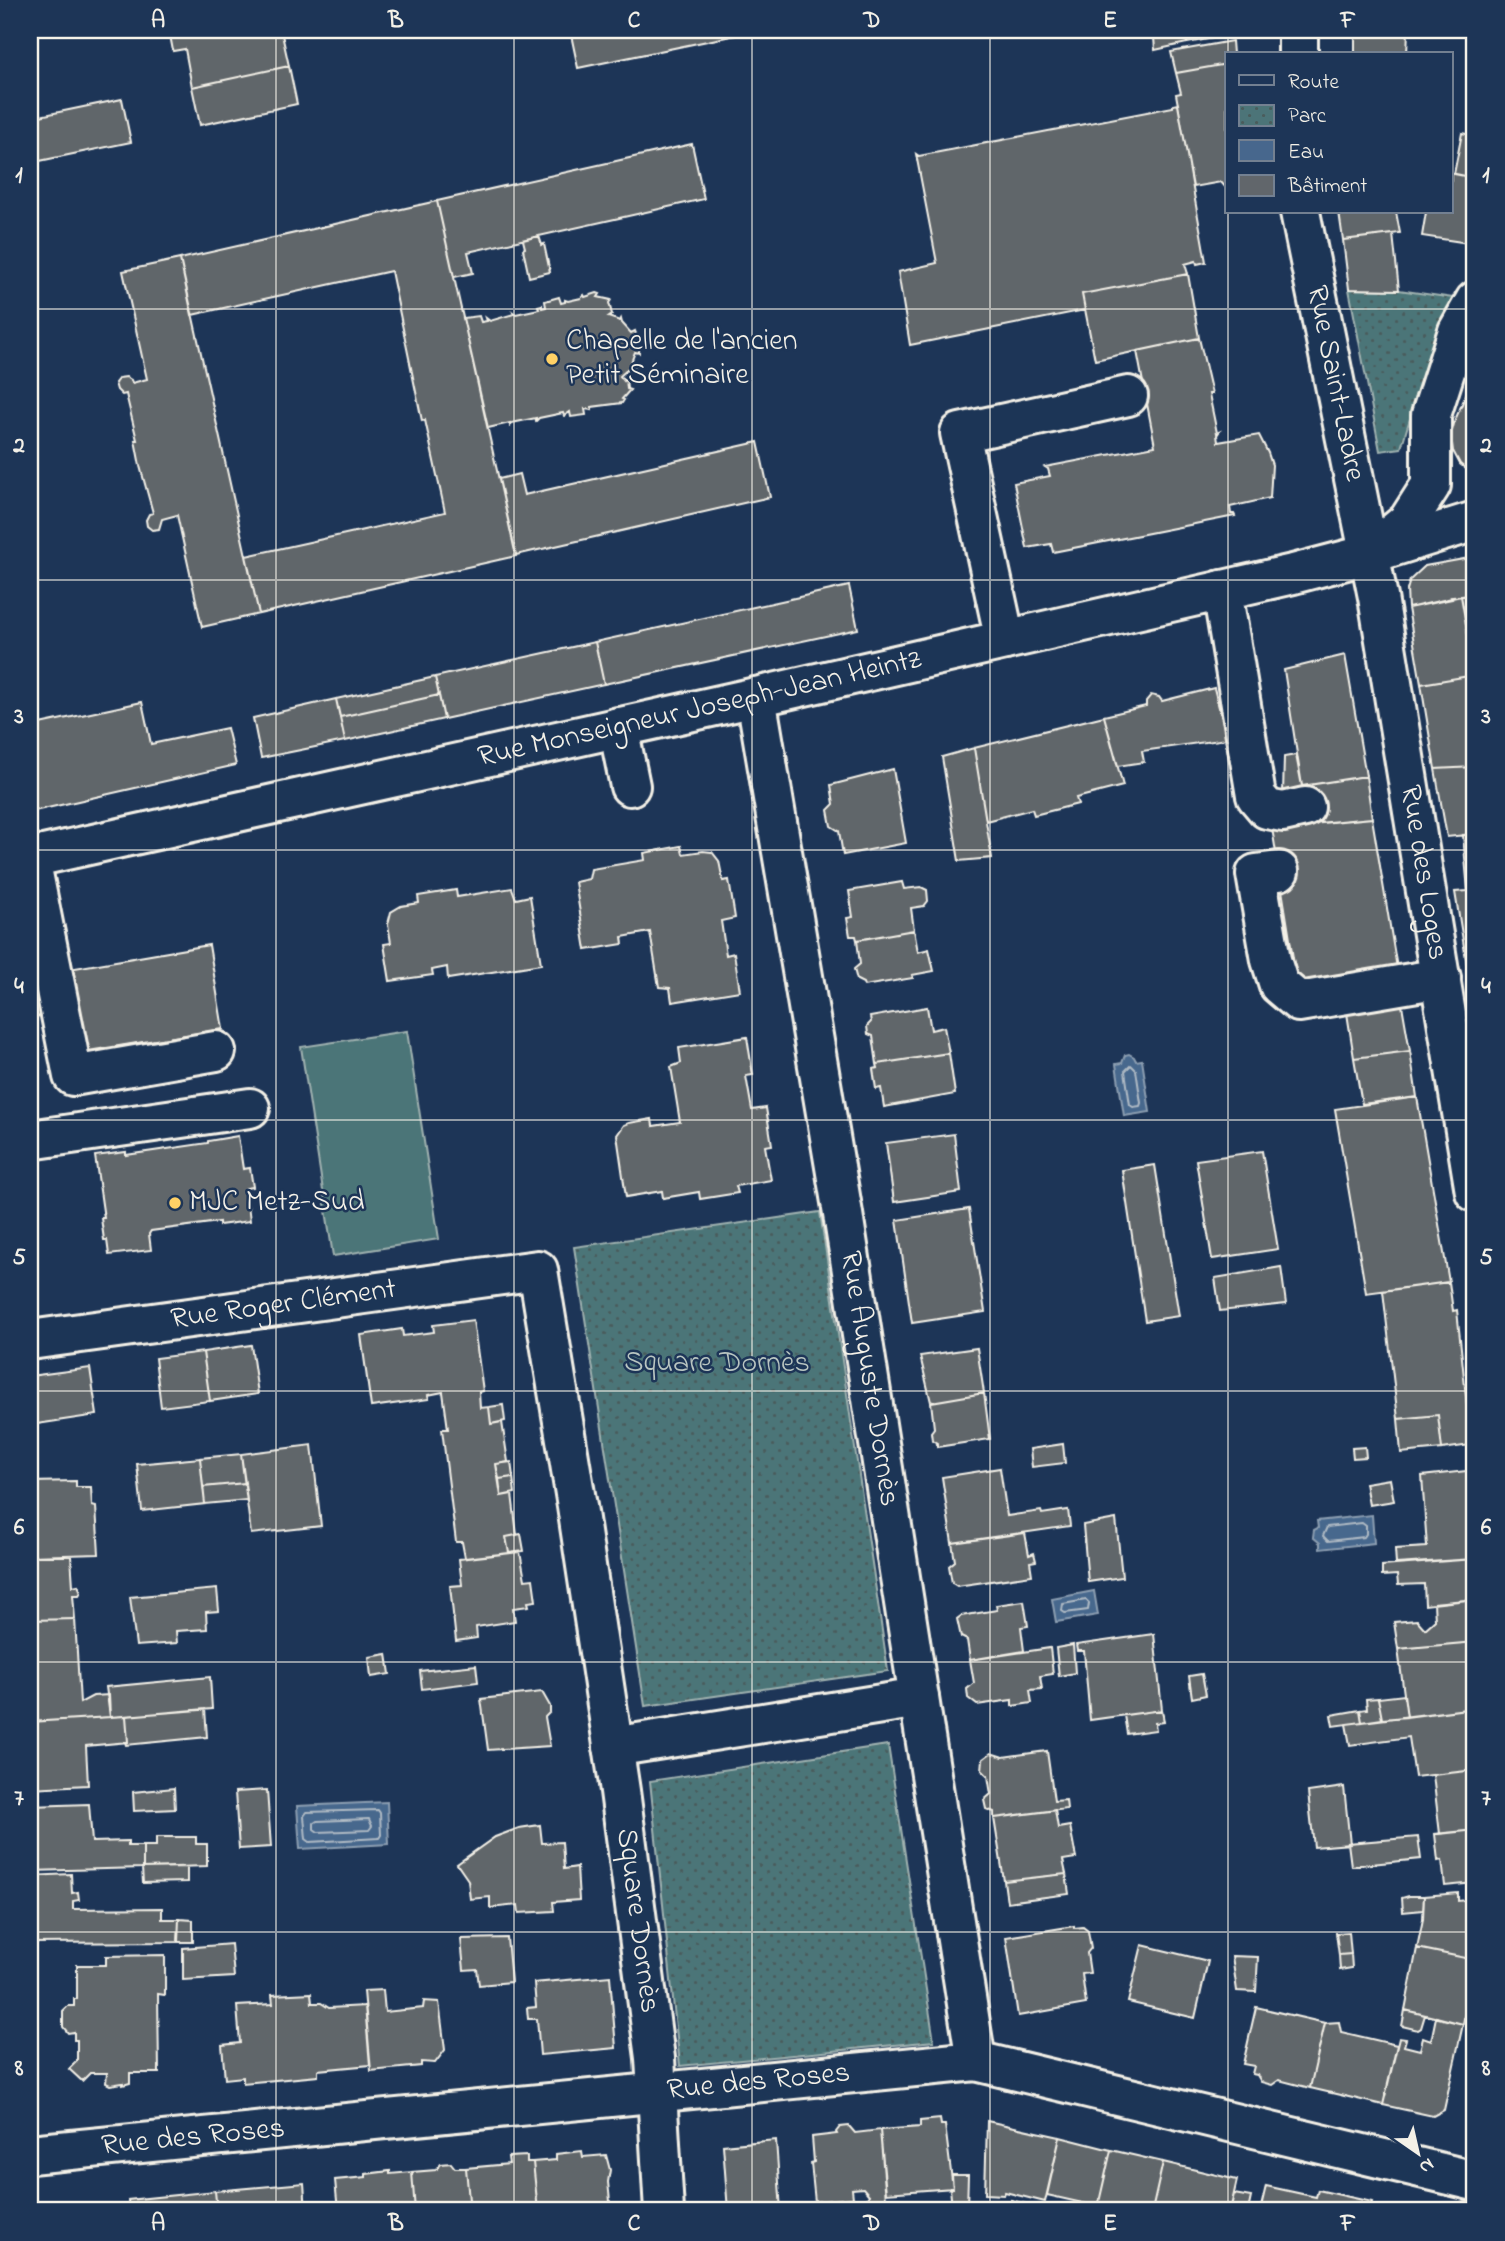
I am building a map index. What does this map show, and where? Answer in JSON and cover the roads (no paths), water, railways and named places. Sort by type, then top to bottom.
[{"type":"street","points":[[1298,30],[1298,52]]},
{"type":"street","name":"Rue Saint-Ladre","points":[[1300,214],[1369,554]]},
{"type":"street","points":[[1369,554],[1408,521],[1431,485],[1431,415],[1458,331],[1475,301]]},
{"type":"street","points":[[1005,640],[960,433],[1128,396]]},
{"type":"street","name":"Rue Monseigneur Joseph-Jean Heintz","points":[[30,858],[756,697],[1222,590],[1369,554],[1475,521]]},
{"type":"street","name":"Rue des Loges","points":[[1369,554],[1475,1192]]},
{"type":"street","points":[[1222,590],[1256,796],[1267,809],[1283,812],[1305,807]]},
{"type":"street","name":"Rue Auguste Dornès","points":[[756,697],[841,1201],[976,2061]]},
{"type":"street","points":[[618,727],[630,786]]},
{"type":"street","points":[[30,858],[73,1076],[216,1051]]},
{"type":"street","points":[[1279,871],[1256,874],[1279,985],[1299,1002],[1441,978]]},
{"type":"street","points":[[30,1139],[250,1108]]},
{"type":"street","name":"Rue Roger Clément","points":[[30,1340],[538,1270]]},
{"type":"street","name":"Square Dornès","points":[[538,1270],[613,1747],[655,2058],[664,2211]]},
{"type":"street","points":[[613,1747],[919,1698]]},
{"type":"street","name":"Rue des Roses","points":[[30,2154],[976,2061],[1475,2181]]},
{"type":"street","points":[[1470,2211],[1475,2189]]},
{"type":"water","points":[[1129,1054],[1136,1061],[1142,1060],[1150,1112],[1124,1116],[1116,1064],[1122,1063],[1125,1055]]},
{"type":"water","points":[[1372,1515],[1374,1543],[1320,1549],[1320,1543],[1313,1537],[1314,1530],[1318,1528],[1317,1521]]},
{"type":"water","points":[[1094,1591],[1098,1615],[1056,1622],[1052,1599]]},
{"type":"water","points":[[387,1802],[389,1844],[300,1849],[297,1806]]},
{"type":"place","name":"Chapelle de l'ancien Petit Séminaire","points":[[552,359]]},
{"type":"place","name":"MJC Metz-Sud","points":[[175,1203]]}]
